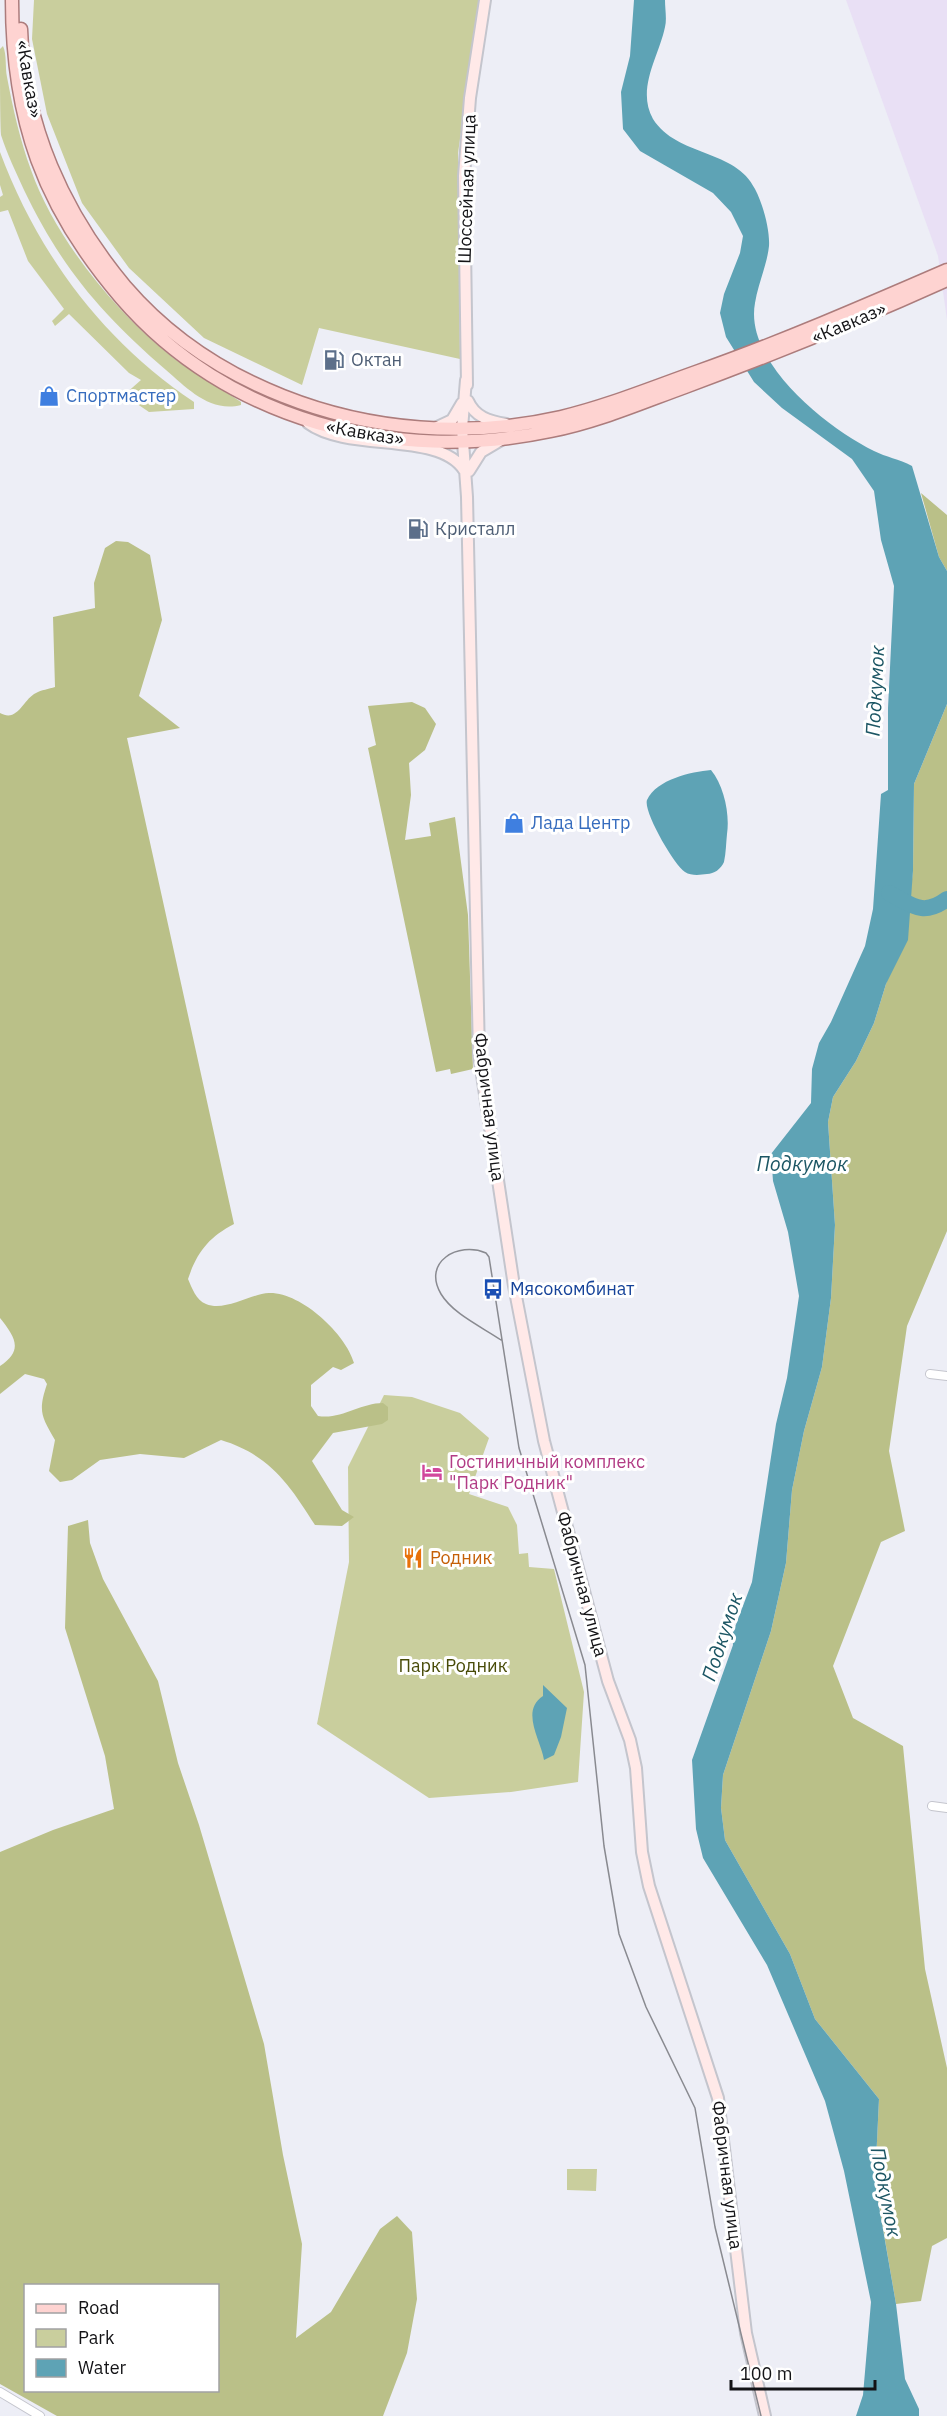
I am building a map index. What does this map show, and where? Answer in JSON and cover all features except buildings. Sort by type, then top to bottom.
[{"type":"main road","name":"«Кавказ»","points":[[12,0],[16,86],[24,121],[47,185],[63,219],[80,246],[127,304],[183,356],[241,393],[305,421],[388,439],[467,444],[580,424],[947,280]]},
{"type":"main road","name":"«Кавказ»","points":[[20,0],[26,81],[44,150],[72,212],[90,241],[135,298],[188,346],[221,367],[266,390],[344,417],[392,426],[433,429],[464,424],[506,424],[560,417],[717,370]]},
{"type":"main road","name":"Шоссейная улица","points":[[467,490],[467,444],[464,424],[466,380],[464,176],[470,98],[485,0]]},
{"type":"main road","name":"«Кавказ»","points":[[790,342],[947,270]]},
{"type":"main road","points":[[433,429],[452,420],[465,401],[475,414],[506,424]]},
{"type":"main road","points":[[467,444],[478,434],[565,422],[596,412],[604,405]]},
{"type":"main road","points":[[305,421],[318,420],[368,431],[422,436],[446,435],[464,424]]},
{"type":"main road","points":[[305,421],[315,428],[346,438],[443,452],[466,471],[481,452],[506,438]]},
{"type":"main road","name":"Фабричная улица","points":[[467,490],[479,1055],[514,1286],[544,1441],[608,1681],[630,1740],[636,1768],[642,1852],[649,1886],[718,2098],[746,2333],[765,2416]]},
{"type":"street","points":[[930,1374],[947,1376]]},
{"type":"street","points":[[932,1806],[947,1808]]},
{"type":"street","points":[[0,2392],[40,2416]]},
{"type":"shaded area","points":[[846,0],[947,0],[947,320],[938,256]]},
{"type":"green space","points":[[34,0],[480,0],[458,153],[460,359],[319,328],[302,385],[204,338],[129,268],[82,203],[47,114],[32,39]]},
{"type":"green space","points":[[3,46],[12,101],[27,159],[41,195],[70,245],[106,292],[146,334],[175,359],[241,402],[241,405],[230,407],[219,405],[191,391],[102,309],[68,266],[38,218],[1,135],[0,49]]},
{"type":"green space","points":[[0,152],[34,226],[54,260],[77,292],[131,352],[194,402],[194,409],[149,412],[124,395],[141,380],[129,373],[69,314],[55,326],[52,321],[64,309],[28,261],[8,210],[0,212],[0,197],[3,195],[0,185]]},
{"type":"green space","points":[[921,493],[947,515],[947,571],[939,557]]},
{"type":"green space","points":[[116,541],[128,542],[150,555],[162,620],[139,696],[180,728],[127,738],[234,1224],[205,1246],[195,1261],[188,1279],[197,1297],[206,1304],[221,1306],[262,1294],[282,1295],[295,1299],[308,1307],[332,1328],[342,1340],[354,1363],[341,1370],[333,1367],[311,1385],[311,1406],[318,1416],[335,1416],[375,1404],[383,1403],[388,1407],[388,1420],[382,1424],[333,1433],[312,1461],[342,1510],[354,1517],[342,1526],[315,1525],[277,1473],[253,1454],[221,1440],[184,1458],[140,1454],[100,1460],[72,1480],[60,1482],[49,1471],[55,1440],[42,1413],[42,1401],[47,1384],[44,1379],[25,1374],[0,1394],[0,1366],[12,1354],[15,1343],[10,1331],[0,1318],[0,713],[11,715],[16,713],[31,696],[55,687],[53,617],[95,608],[94,583],[105,548]]},
{"type":"green space","points":[[412,702],[425,708],[436,724],[425,750],[409,763],[411,795],[405,840],[431,836],[429,823],[455,817],[468,915],[473,1069],[451,1074],[450,1069],[436,1072],[368,748],[376,745],[368,706]]},
{"type":"green space","points":[[947,704],[947,1231],[907,1326],[889,1451],[905,1531],[881,1542],[833,1666],[853,1718],[903,1746],[925,1969],[947,2068],[947,2238],[932,2246],[921,2301],[896,2304],[875,2182],[879,2099],[815,2019],[790,1954],[725,1840],[721,1808],[723,1775],[771,1631],[786,1563],[792,1490],[804,1431],[822,1367],[831,1298],[835,1225],[828,1122],[833,1097],[856,1061],[874,1023],[886,984],[909,904],[913,871],[914,784]]},
{"type":"green space","name":"Парк Родник","points":[[384,1395],[412,1397],[460,1413],[489,1438],[469,1494],[508,1507],[517,1525],[519,1554],[528,1553],[529,1567],[554,1569],[584,1692],[578,1782],[511,1792],[429,1798],[317,1724],[349,1562],[348,1467]]},
{"type":"green space","points":[[88,1520],[90,1543],[103,1579],[158,1681],[178,1763],[199,1825],[264,2044],[283,2155],[302,2244],[296,2338],[331,2312],[380,2229],[397,2216],[412,2232],[417,2299],[407,2353],[383,2416],[57,2416],[0,2384],[0,1852],[53,1830],[114,1809],[105,1756],[65,1628],[68,1526]]},
{"type":"green space","points":[[567,2169],[597,2169],[596,2191],[567,2190]]},
{"type":"water","name":"Подкумок","points":[[634,0],[665,0],[665,27],[648,84],[648,108],[653,119],[663,131],[676,140],[721,159],[746,176],[761,202],[769,240],[755,303],[755,325],[762,348],[775,370],[813,410],[874,451],[912,466],[939,557],[947,571],[947,704],[914,784],[913,871],[908,940],[886,984],[874,1023],[856,1061],[833,1097],[828,1122],[835,1225],[831,1298],[822,1367],[804,1431],[792,1490],[786,1563],[771,1631],[723,1775],[721,1808],[725,1840],[790,1954],[815,2019],[879,2099],[875,2183],[896,2304],[905,2379],[919,2409],[919,2416],[856,2416],[863,2395],[871,2302],[844,2171],[825,2101],[767,1965],[703,1858],[696,1829],[692,1760],[733,1645],[732,1635],[752,1582],[776,1424],[787,1378],[799,1296],[788,1232],[773,1181],[771,1154],[811,1103],[812,1069],[819,1043],[831,1022],[865,946],[873,909],[881,794],[888,790],[888,708],[894,586],[881,540],[874,491],[852,459],[782,408],[754,382],[726,337],[720,313],[724,294],[740,253],[743,236],[731,212],[713,193],[640,151],[623,129],[621,92],[630,56]]},
{"type":"water","points":[[711,770],[723,792],[727,809],[728,826],[724,862],[712,873],[690,874],[680,867],[660,838],[650,815],[647,800],[658,787],[666,782],[685,775]]},
{"type":"water","points":[[543,1685],[567,1708],[561,1737],[554,1755],[544,1760],[532,1718],[536,1702],[543,1696]]},
{"type":"waterway","points":[[889,893],[911,905],[924,908],[947,899]]},
{"type":"tram line","points":[[501,1340],[460,1314],[441,1294],[436,1283],[436,1272],[446,1257],[454,1252],[475,1250],[486,1253],[489,1257],[519,1448],[585,1665],[604,1846],[619,1934],[646,2007],[695,2108],[715,2227],[761,2416]]},
{"type":"place","name":"Октан","points":[[334,360]]},
{"type":"place","name":"Спортмастер","points":[[49,396]]},
{"type":"place","name":"Кристалл","points":[[418,529]]},
{"type":"place","name":"Лада Центр","points":[[514,823]]},
{"type":"place","name":"Мясокомбинат","points":[[493,1289]]},
{"type":"place","name":"Гостиничный комплекс \"Парк Родник\"","points":[[432,1472]]},
{"type":"place","name":"Родник","points":[[413,1558]]}]
